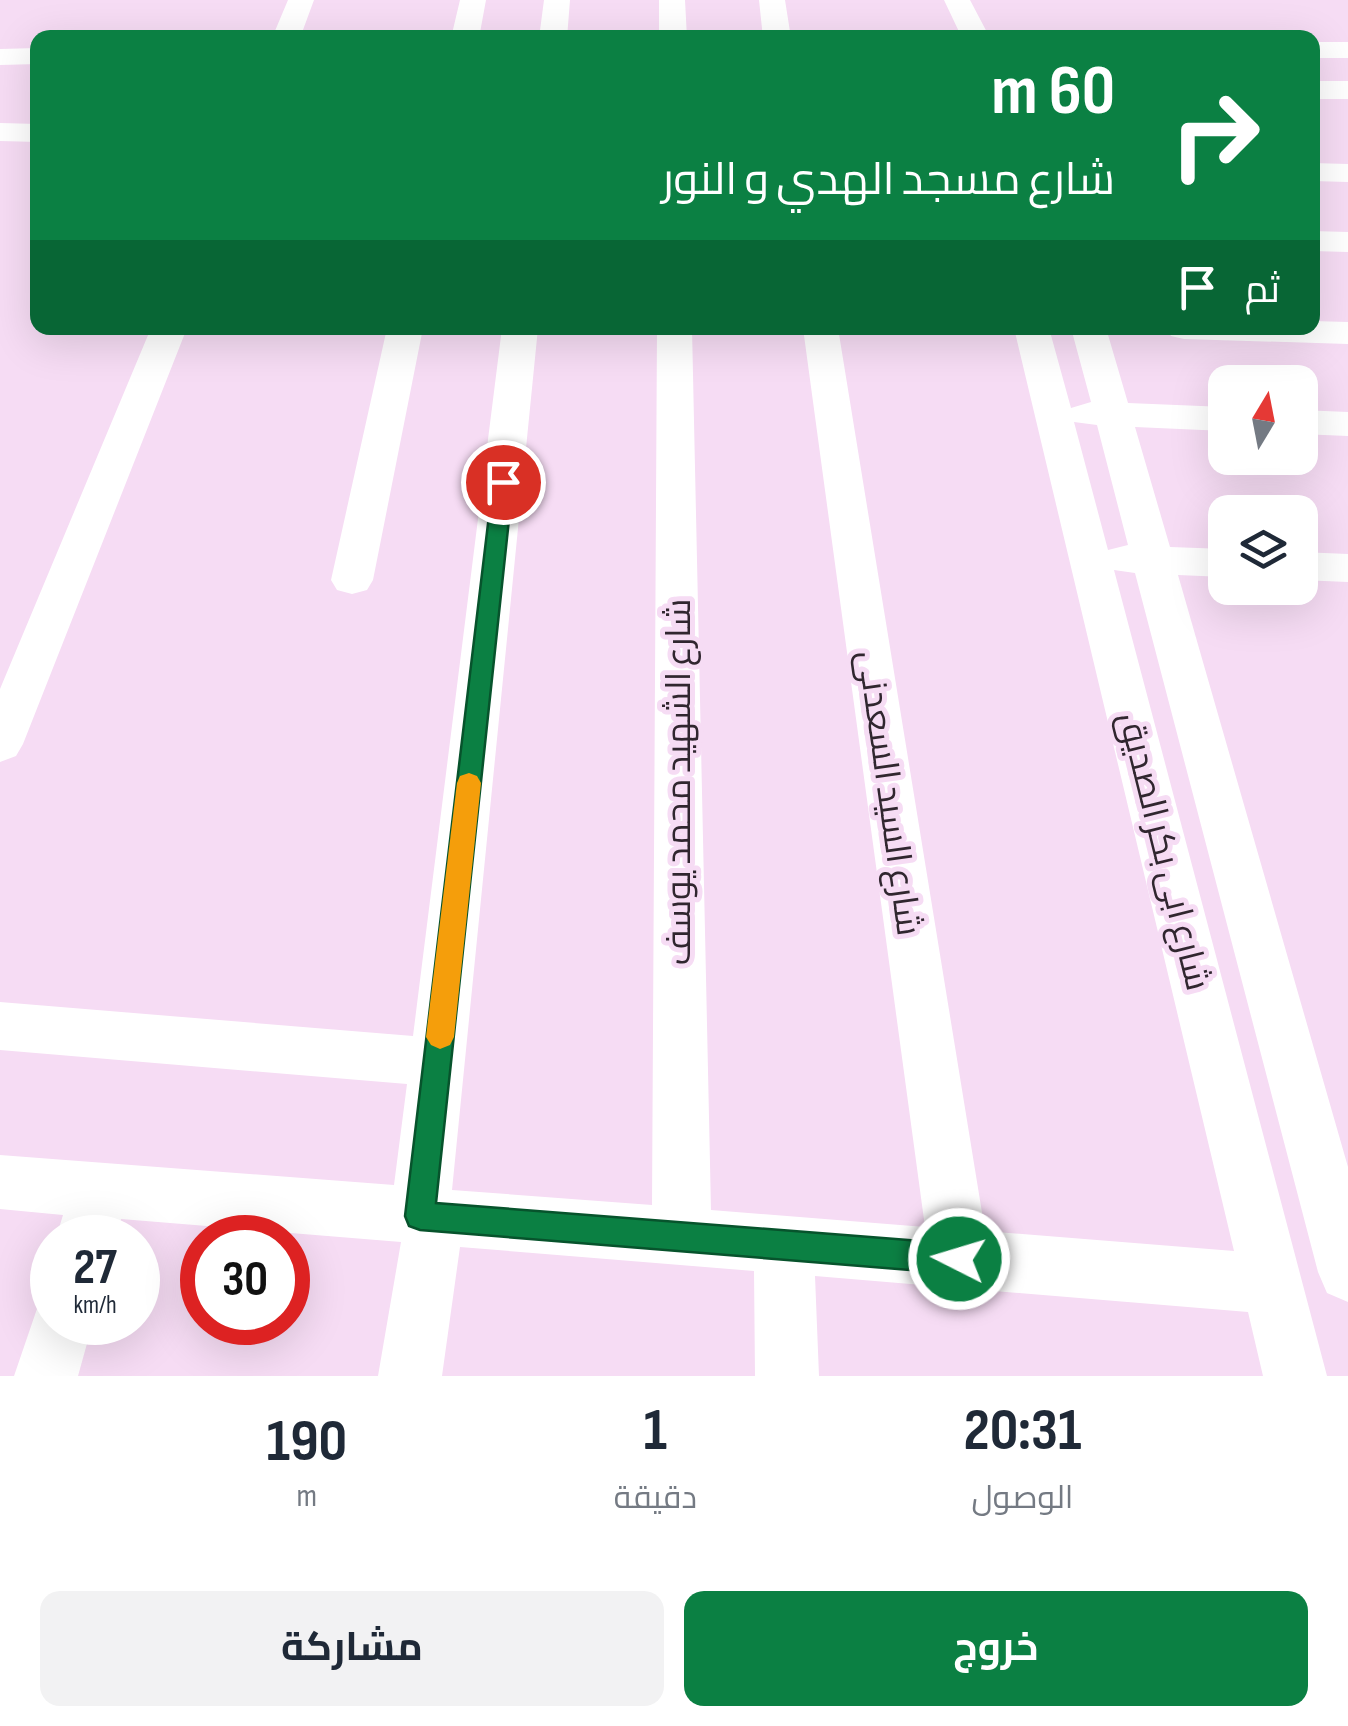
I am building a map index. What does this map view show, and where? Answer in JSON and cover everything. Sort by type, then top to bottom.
[{"type":"street","points":[[289,30],[302,0]]},
{"type":"street","points":[[466,30],[472,0]]},
{"type":"street","points":[[554,30],[558,0]]},
{"type":"street","points":[[672,0],[673,30]]},
{"type":"street","points":[[772,0],[777,30]]},
{"type":"street","points":[[957,0],[972,30]]},
{"type":"street","points":[[1320,50],[1348,50]]},
{"type":"street","points":[[0,57],[30,56]]},
{"type":"street","points":[[1320,90],[1348,90]]},
{"type":"street","points":[[0,132],[30,133]]},
{"type":"street","points":[[1320,172],[1348,172]]},
{"type":"street","points":[[1320,241],[1348,242]]},
{"type":"street","points":[[1320,332],[1348,333]]},
{"type":"street","points":[[0,744],[166,335]]},
{"type":"street","points":[[352,580],[404,335]]},
{"type":"street","points":[[410,1376],[427,1216],[437,1062],[519,335]]},
{"type":"street","name":"شارع الشهيد محمد يوسف","points":[[675,335],[682,1237]]},
{"type":"street","name":"شارع السيد السعدنى","points":[[821,335],[959,1259]]},
{"type":"street","name":"شارع ابى بكر الصديق","points":[[1034,335],[1295,1376]]},
{"type":"street","name":"شارع ابى بكر الصديق","points":[[1091,335],[1348,1272]]},
{"type":"street","points":[[1054,412],[1208,417]]},
{"type":"street","points":[[1318,423],[1348,424]]},
{"type":"street","points":[[1092,558],[1208,562]]},
{"type":"street","points":[[1318,567],[1348,568]]},
{"type":"street","points":[[0,1026],[437,1062]]},
{"type":"street","points":[[0,1182],[93,1214],[427,1216],[1273,1284]]},
{"type":"street","points":[[784,1244],[787,1376]]},
{"type":"street","points":[[46,1376],[55,1345]]},
{"type":"slow traffic","points":[[440,1037],[469,783]]},
{"type":"route","points":[[503,482],[420,1216],[959,1259]]}]
